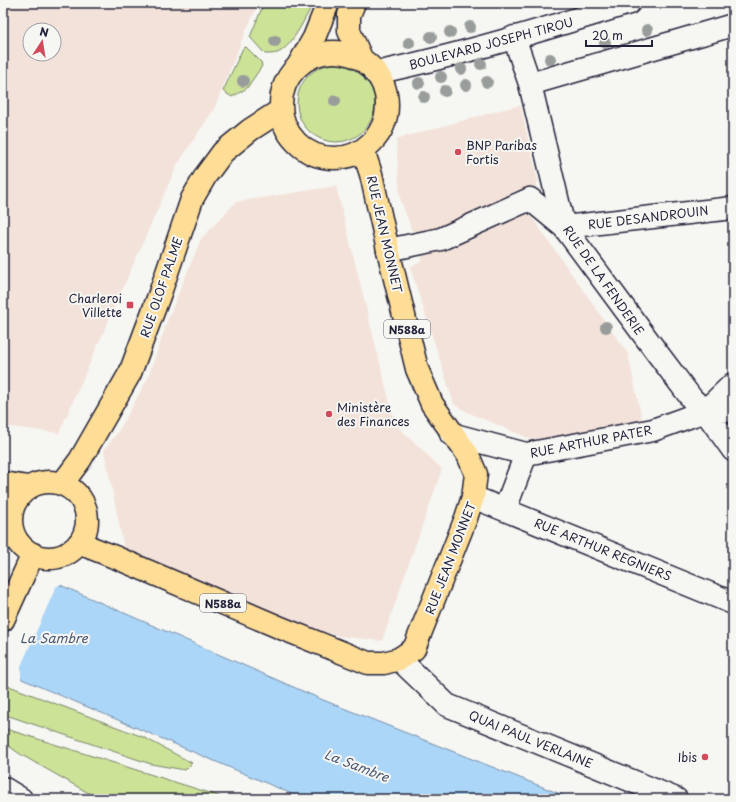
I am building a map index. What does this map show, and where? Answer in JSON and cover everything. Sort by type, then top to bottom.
[{"type":"main road","points":[[328,3],[314,38],[299,64],[288,77],[282,93],[280,110],[284,125],[292,138],[303,149],[314,155],[326,158],[339,158],[352,155],[363,150],[374,140],[382,128],[386,114],[386,100],[383,85],[369,67],[349,31],[349,15],[354,3]]},
{"type":"main road","points":[[299,64],[314,56],[330,52],[347,54],[369,67]]},
{"type":"main road","name":"RUE OLOF PALME","points":[[62,484],[80,460],[130,373],[160,293],[192,199],[206,175],[224,152],[250,130],[280,110]]},
{"type":"main road","name":"RUE JEAN MONNET","points":[[79,543],[368,663],[384,663],[399,659],[414,649],[473,497],[476,474],[468,455],[451,434],[432,404],[417,369],[371,174],[363,150]]},
{"type":"main road","points":[[39,482],[62,484],[73,490],[81,499],[86,509],[87,521],[84,533],[79,543],[71,551],[54,557],[32,556],[22,547],[7,521],[14,502],[28,487],[39,482]]},
{"type":"main road","points":[[3,483],[28,487]]},
{"type":"main road","points":[[3,620],[32,556]]},
{"type":"street","name":"BOULEVARD JOSEPH TIROU","points":[[369,67],[426,61],[629,3]]},
{"type":"street","points":[[530,84],[733,25]]},
{"type":"street","name":"RUE DE LA FENDERIE","points":[[514,37],[530,84],[564,227],[692,399],[705,411],[733,450]]},
{"type":"street","points":[[388,250],[441,239],[530,199],[564,227]]},
{"type":"street","name":"RUE DESANDROUIN","points":[[564,227],[733,208]]},
{"type":"street","points":[[705,411],[733,384]]},
{"type":"street","points":[[705,411],[733,410]]},
{"type":"street","name":"RUE ARTHUR PATER","points":[[451,434],[526,454],[653,430],[705,411]]},
{"type":"street","points":[[505,508],[526,454]]},
{"type":"street","name":"RUE ARTHUR REGNIERS","points":[[473,497],[505,508],[733,603]]},
{"type":"street","name":"QUAI PAUL VERLAINE","points":[[399,659],[447,705],[676,799]]},
{"type":"street","points":[[3,788],[21,799]]},
{"type":"shaded area","points":[[3,3],[259,3],[246,30],[214,109],[177,165],[59,433],[3,426]]},
{"type":"shaded area","points":[[520,105],[538,181],[528,212],[628,354],[642,420],[591,431],[533,440],[467,412],[454,404],[410,267],[423,261],[400,198],[396,139]]},
{"type":"shaded area","points":[[336,186],[395,424],[442,469],[382,641],[339,636],[285,621],[125,553],[104,450],[118,432],[148,378],[168,319],[201,239],[236,202]]},
{"type":"green space","points":[[264,3],[313,3],[293,39],[282,50],[276,53],[265,54],[250,37]]},
{"type":"green space","points":[[246,47],[261,62],[262,66],[247,88],[232,97],[223,91],[243,48]]},
{"type":"green space","points":[[336,64],[351,67],[364,75],[372,88],[375,103],[372,118],[364,131],[351,139],[336,142],[321,139],[308,131],[300,118],[297,103],[300,88],[308,75],[321,67]]},
{"type":"green space","points":[[9,686],[143,737],[192,763],[185,770],[151,764],[3,714],[3,706]]},
{"type":"green space","points":[[3,728],[225,799],[99,799],[20,754],[3,742]]},
{"type":"water","name":"La Sambre","points":[[3,560],[323,700],[573,799],[304,799],[299,797],[3,671]]},
{"type":"pier","points":[[3,558],[62,583],[56,587],[21,666],[21,679],[24,682],[3,673]]},
{"type":"place","name":"BNP Paribas Fortis","points":[[458,152]]},
{"type":"place","name":"Charleroi Villette","points":[[130,305]]},
{"type":"place","name":"Ministère des Finances","points":[[329,414]]},
{"type":"place","name":"Ibis","points":[[705,757]]}]
